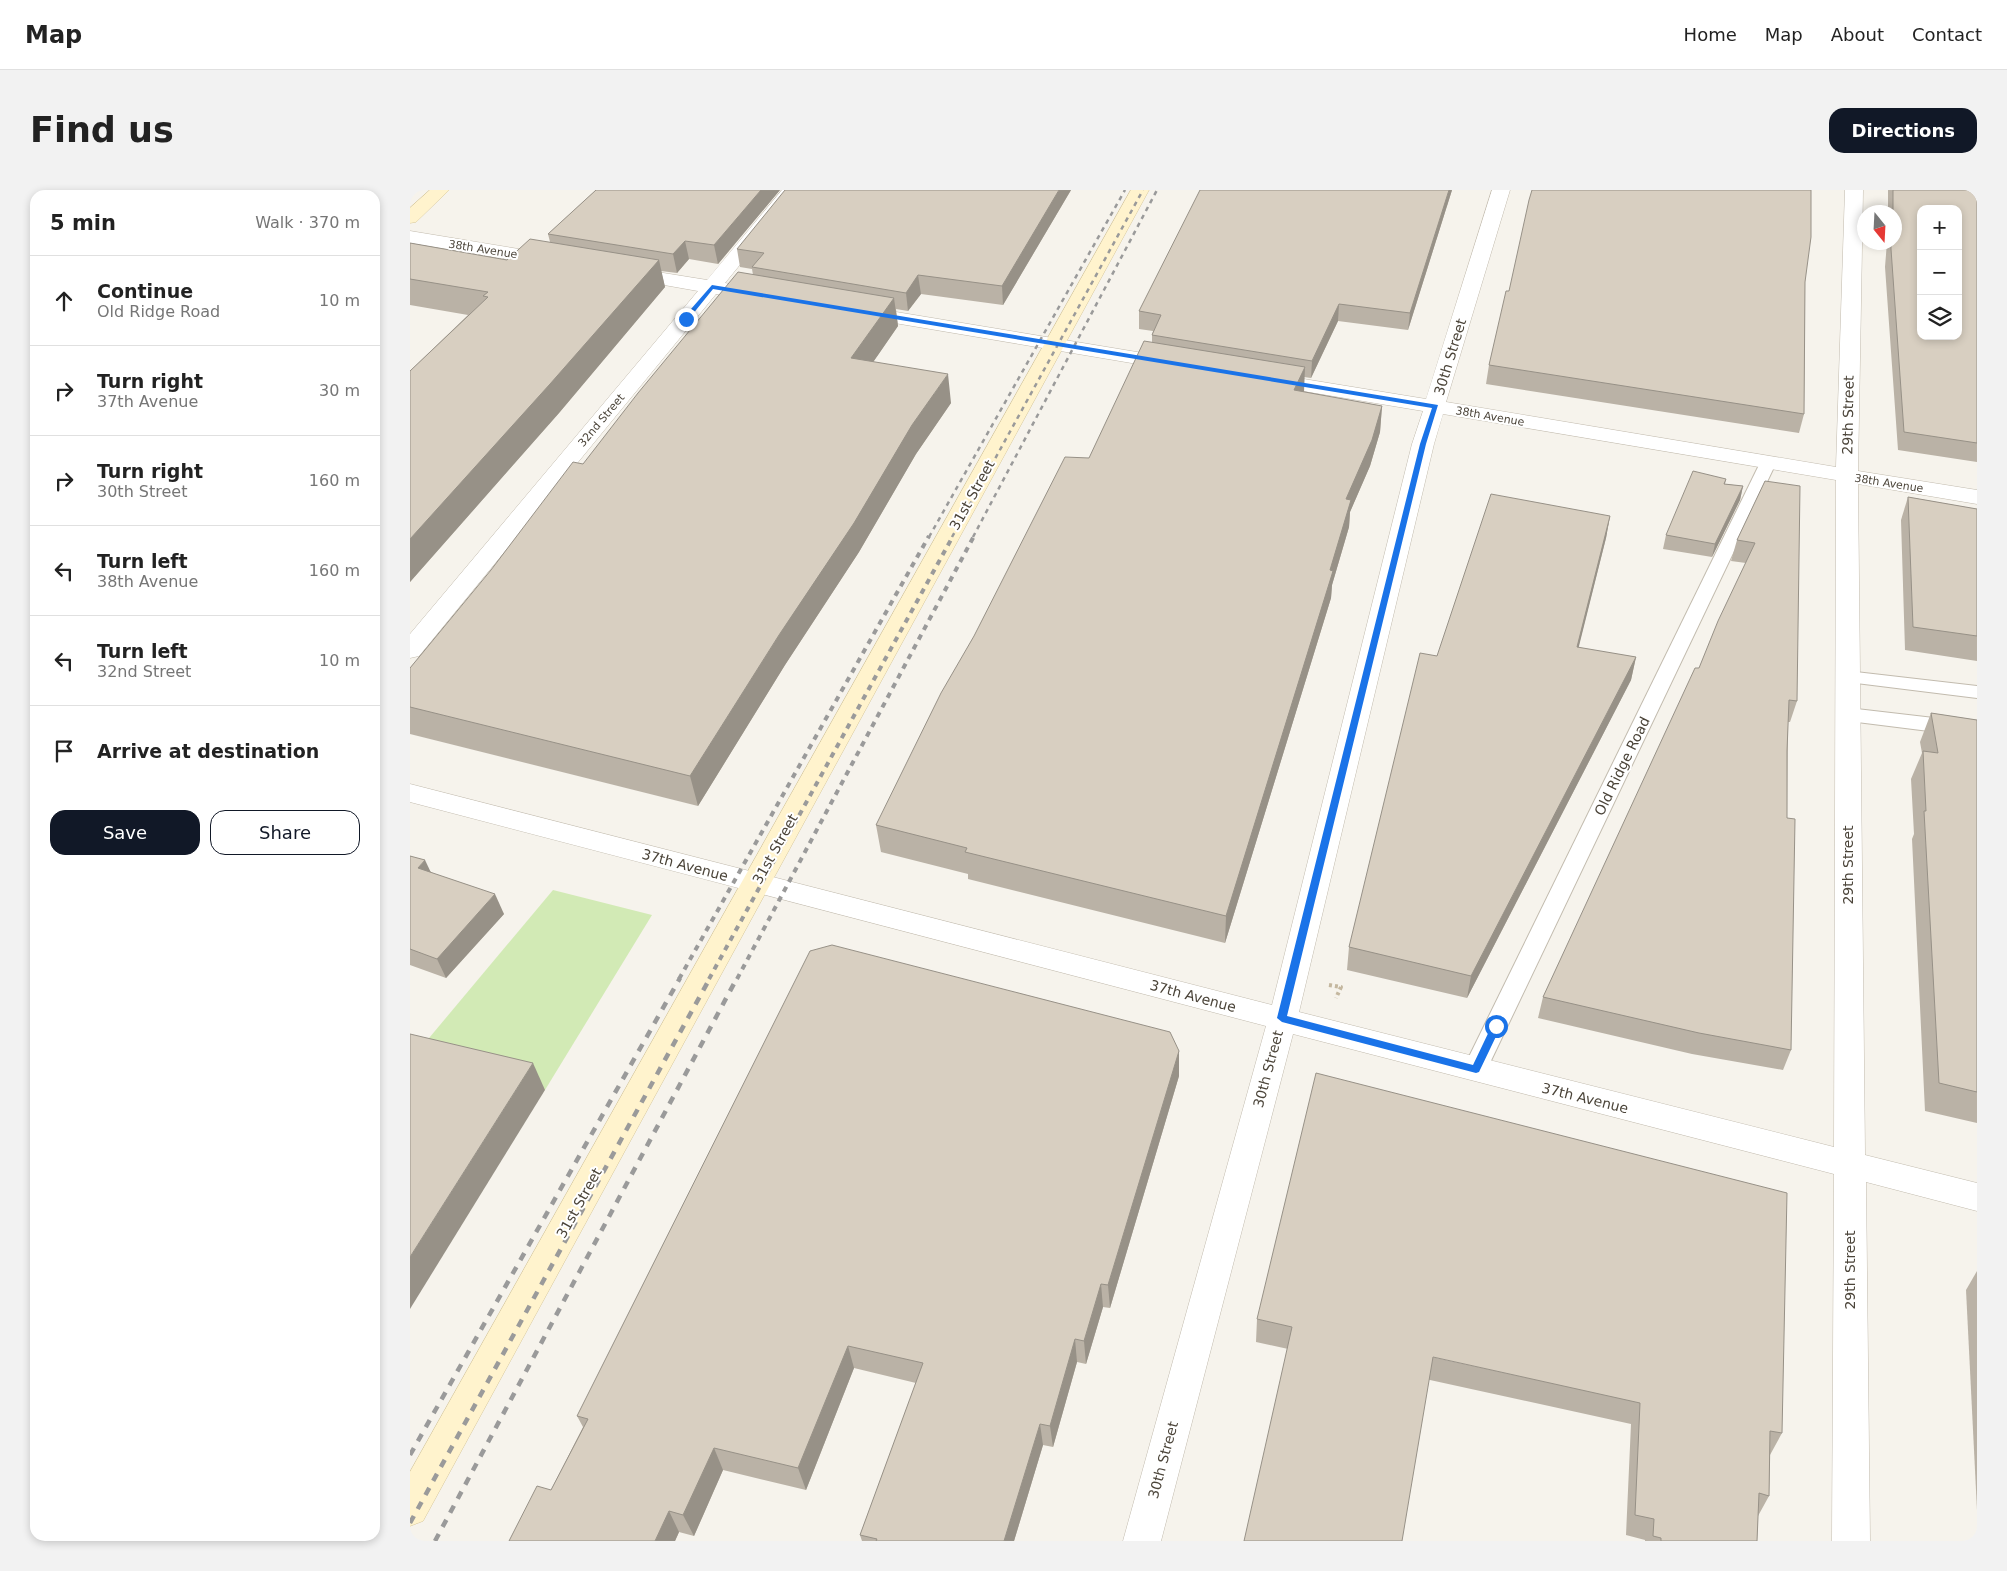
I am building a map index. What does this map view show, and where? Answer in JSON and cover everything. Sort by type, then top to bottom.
[{"type":"main road","points":[[410,218],[440,190]]},
{"type":"main road","name":"31st Street","points":[[410,1508],[1140,190]]},
{"type":"street","name":"32nd Street","points":[[410,650],[792,190]]},
{"type":"street","name":"30th Street","points":[[1142,1541],[1282,1018],[1423,444],[1501,190]]},
{"type":"street","name":"29th Street","points":[[1851,1541],[1847,476],[1854,190]]},
{"type":"street","name":"38th Avenue","points":[[410,237],[565,263]]},
{"type":"street","points":[[613,271],[778,298]]},
{"type":"street","points":[[837,308],[1192,367]]},
{"type":"street","name":"38th Avenue","points":[[1251,377],[1977,497]]},
{"type":"street","name":"37th Avenue","points":[[410,793],[756,884],[1977,1197]]},
{"type":"lane","name":"Old Ridge Road","points":[[1476,1069],[1768,462]]},
{"type":"lane","points":[[1847,677],[1977,692]]},
{"type":"lane","points":[[1848,715],[1977,730]]},
{"type":"path","points":[[1324,984],[1341,987],[1335,1001]]},
{"type":"green space","points":[[553,890],[652,915],[545,1090],[414,1056]]},
{"type":"building","points":[[596,190],[761,190],[714,245],[685,241],[673,254],[548,234]]},
{"type":"building","points":[[785,190],[1059,190],[1002,286],[918,275],[906,293],[752,267],[764,253],[737,249]]},
{"type":"building","points":[[1200,190],[1449,190],[1410,313],[1339,304],[1312,361],[1152,335],[1161,315],[1139,311]]},
{"type":"building","points":[[1532,190],[1811,190],[1811,237],[1805,282],[1804,414],[1489,365],[1506,291],[1509,291]]},
{"type":"building","points":[[1893,190],[1977,190],[1977,443],[1904,432],[1891,250],[1902,250],[1902,205],[1893,205]]},
{"type":"building","points":[[530,239],[659,260],[410,539],[410,371],[488,297],[483,296],[488,292],[410,279],[410,243],[507,260]]},
{"type":"building","points":[[738,272],[894,298],[851,358],[948,374],[912,425],[854,523],[779,635],[690,776],[410,707],[410,668],[491,570],[573,462],[583,464],[638,393]]},
{"type":"building","points":[[1144,341],[1305,367],[1294,390],[1382,406],[1372,440],[1346,499],[1351,500],[1330,570],[1333,571],[1226,916],[965,852],[967,848],[876,825],[941,693],[974,636],[1065,457],[1089,458]]},
{"type":"building","points":[[1693,471],[1726,479],[1724,484],[1743,486],[1715,544],[1666,535]]},
{"type":"building","points":[[1765,481],[1800,486],[1797,701],[1789,700],[1787,751],[1787,818],[1795,819],[1791,1050],[1699,1033],[1543,997],[1695,668],[1699,668],[1718,621],[1755,543],[1737,540]]},
{"type":"building","points":[[1491,494],[1610,516],[1577,647],[1636,657],[1471,976],[1349,947],[1420,653],[1437,656]]},
{"type":"building","points":[[1908,497],[1977,509],[1977,636],[1913,627]]},
{"type":"building","points":[[1931,713],[1977,720],[1977,1092],[1939,1083],[1924,811],[1926,811],[1923,751],[1938,753]]},
{"type":"building","points":[[410,856],[425,860],[418,868],[495,894],[437,959],[410,949]]},
{"type":"building","points":[[832,945],[1170,1032],[1179,1051],[1108,1285],[1101,1284],[1084,1341],[1075,1339],[1050,1426],[1040,1424],[1004,1541],[876,1541],[877,1539],[860,1535],[923,1363],[848,1346],[798,1468],[714,1448],[683,1515],[669,1511],[655,1541],[509,1541],[537,1486],[551,1490],[588,1419],[577,1416],[810,951]]},
{"type":"building","points":[[410,1034],[533,1063],[410,1257]]},
{"type":"building","points":[[1316,1073],[1787,1193],[1782,1433],[1770,1431],[1769,1496],[1759,1493],[1757,1541],[1661,1541],[1661,1538],[1653,1536],[1654,1519],[1635,1515],[1640,1403],[1433,1357],[1402,1541],[1244,1541],[1292,1327],[1257,1319]]},
{"type":"railway","points":[[929,537],[1125,190]]},
{"type":"railway","points":[[952,537],[1143,190]]},
{"type":"railway","points":[[973,537],[1157,190]]},
{"type":"railway","points":[[679,979],[929,536]]},
{"type":"railway","points":[[709,979],[953,536]]},
{"type":"railway","points":[[737,979],[974,536]]},
{"type":"railway","points":[[410,1455],[680,978]]},
{"type":"railway","points":[[410,1523],[710,978]]},
{"type":"railway","points":[[435,1541],[737,978]]},
{"type":"route","points":[[686,319],[712,287],[1055,345],[1435,406],[1423,444],[1294,976],[1282,1018],[1476,1069],[1496,1026]]}]
